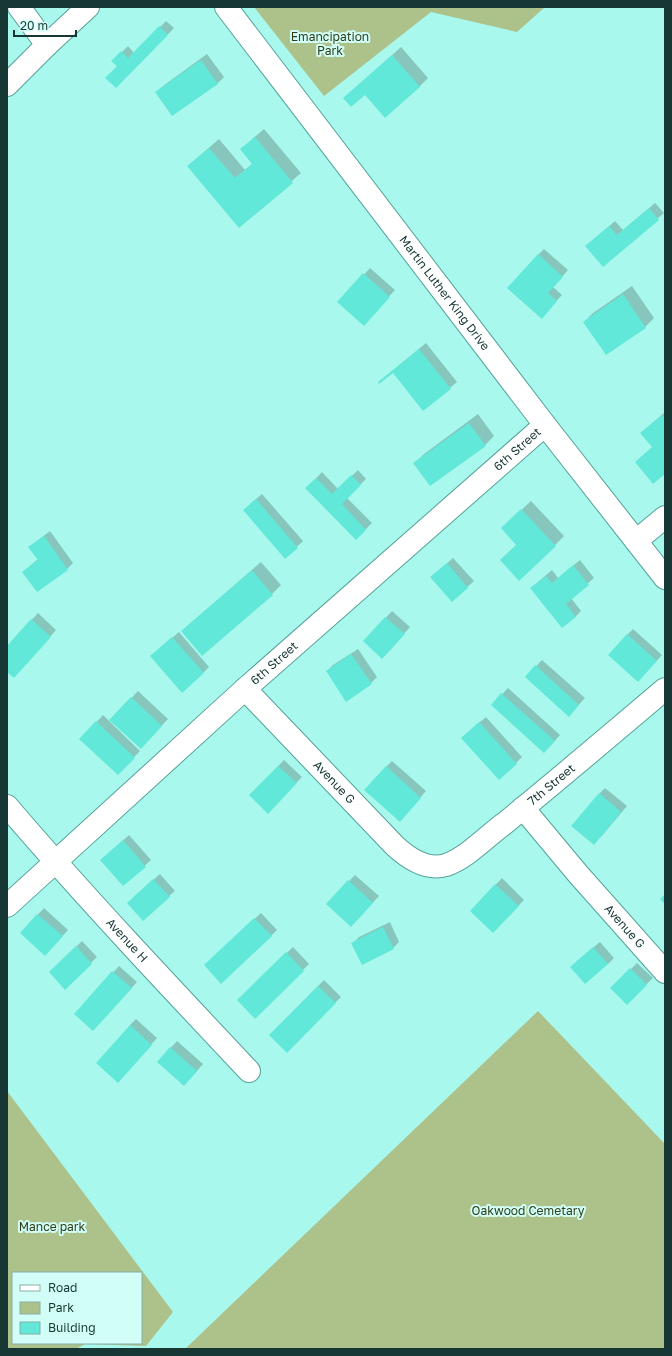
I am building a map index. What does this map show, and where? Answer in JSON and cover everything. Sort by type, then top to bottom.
[{"type":"street","points":[[19,7],[47,45]]},
{"type":"street","points":[[7,85],[88,7]]},
{"type":"street","name":"Martin Luther King Drive","points":[[226,7],[545,425],[665,578]]},
{"type":"street","name":"6th Street","points":[[7,906],[245,688],[545,425]]},
{"type":"street","points":[[636,540],[665,517]]},
{"type":"street","name":"Avenue G","points":[[245,688],[394,846],[410,859],[430,866]]},
{"type":"street","name":"7th Street","points":[[430,866],[445,865],[461,858],[665,689]]},
{"type":"street","name":"Avenue H","points":[[7,806],[152,968],[249,1071]]},
{"type":"street","name":"Avenue G","points":[[523,808],[578,874],[665,972]]},
{"type":"green space","name":"Emancipation Park","points":[[254,7],[545,7],[517,32],[431,12],[324,96]]},
{"type":"green space","name":"Oakwood Cemetary","points":[[538,1011],[665,1144],[665,1349],[185,1349]]},
{"type":"green space","name":"Mance park","points":[[7,1091],[173,1312],[146,1346],[85,1344],[76,1349],[7,1349]]},
{"type":"building","points":[[159,26],[168,35],[116,88],[105,78],[117,66],[111,61],[121,51],[128,58]]},
{"type":"building","points":[[392,55],[420,87],[385,118],[365,95],[351,107],[343,98]]},
{"type":"building","points":[[201,60],[218,84],[172,116],[155,92]]},
{"type":"building","points":[[255,137],[293,183],[239,228],[187,166],[209,148],[235,178],[252,164],[240,149]]},
{"type":"building","points":[[649,208],[659,220],[603,267],[585,246],[609,226],[617,235]]},
{"type":"building","points":[[538,254],[563,277],[548,293],[557,301],[542,319],[507,288]]},
{"type":"building","points":[[363,273],[390,297],[364,326],[337,302]]},
{"type":"building","points":[[623,294],[646,328],[606,355],[583,322]]},
{"type":"building","points":[[419,349],[451,389],[423,411],[393,373],[379,384],[378,382]]},
{"type":"building","points":[[662,415],[665,418],[665,474],[653,484],[635,462],[652,447],[640,433]]},
{"type":"building","points":[[469,423],[486,446],[430,486],[413,463]]},
{"type":"building","points":[[351,475],[361,485],[342,504],[366,530],[356,540],[305,488],[316,478],[332,494]]},
{"type":"building","points":[[256,499],[298,548],[285,559],[243,510]]},
{"type":"building","points":[[521,509],[556,546],[519,581],[500,560],[516,545],[501,528]]},
{"type":"building","points":[[44,536],[68,570],[37,592],[22,572],[38,560],[28,547]]},
{"type":"building","points":[[447,563],[468,588],[452,602],[430,577]]},
{"type":"building","points":[[573,565],[589,585],[566,604],[576,617],[562,628],[530,588],[546,576],[552,583]]},
{"type":"building","points":[[252,570],[273,595],[202,656],[181,631]]},
{"type":"building","points":[[385,617],[405,634],[382,659],[363,641]]},
{"type":"building","points":[[31,619],[51,637],[14,678],[7,672],[7,646]]},
{"type":"building","points":[[627,634],[657,661],[638,682],[608,655]]},
{"type":"building","points":[[172,637],[204,673],[182,693],[150,656]]},
{"type":"building","points":[[351,654],[372,684],[346,702],[326,671]]},
{"type":"building","points":[[535,665],[579,705],[569,717],[525,677]]},
{"type":"building","points":[[501,693],[555,741],[544,753],[491,705]]},
{"type":"building","points":[[131,697],[162,726],[141,749],[109,720]]},
{"type":"building","points":[[96,721],[135,758],[118,775],[79,739]]},
{"type":"building","points":[[479,722],[517,764],[499,780],[461,738]]},
{"type":"building","points":[[278,766],[297,783],[268,814],[249,795]]},
{"type":"building","points":[[386,766],[421,798],[400,822],[364,790]]},
{"type":"building","points":[[599,793],[621,812],[594,845],[571,826]]},
{"type":"building","points":[[123,840],[146,867],[123,886],[100,860]]},
{"type":"building","points":[[153,879],[170,897],[143,921],[127,903]]},
{"type":"building","points":[[348,880],[373,903],[351,927],[326,904]]},
{"type":"building","points":[[495,884],[519,906],[493,933],[470,911]]},
{"type":"building","points":[[665,894],[665,904],[660,899]]},
{"type":"building","points":[[37,914],[63,936],[45,956],[20,933]]},
{"type":"building","points":[[254,918],[272,936],[221,984],[204,965]]},
{"type":"building","points":[[383,927],[394,949],[362,965],[351,943]]},
{"type":"building","points":[[76,946],[92,964],[65,990],[49,972]]},
{"type":"building","points":[[593,947],[608,964],[585,984],[570,967]]},
{"type":"building","points":[[286,952],[304,971],[255,1019],[237,1000]]},
{"type":"building","points":[[630,968],[647,985],[627,1005],[610,988]]},
{"type":"building","points":[[112,971],[132,988],[93,1031],[74,1014]]},
{"type":"building","points":[[318,986],[336,1003],[287,1053],[269,1035]]},
{"type":"building","points":[[130,1025],[152,1045],[118,1083],[96,1063]]},
{"type":"building","points":[[170,1047],[197,1071],[184,1086],[157,1062]]}]
